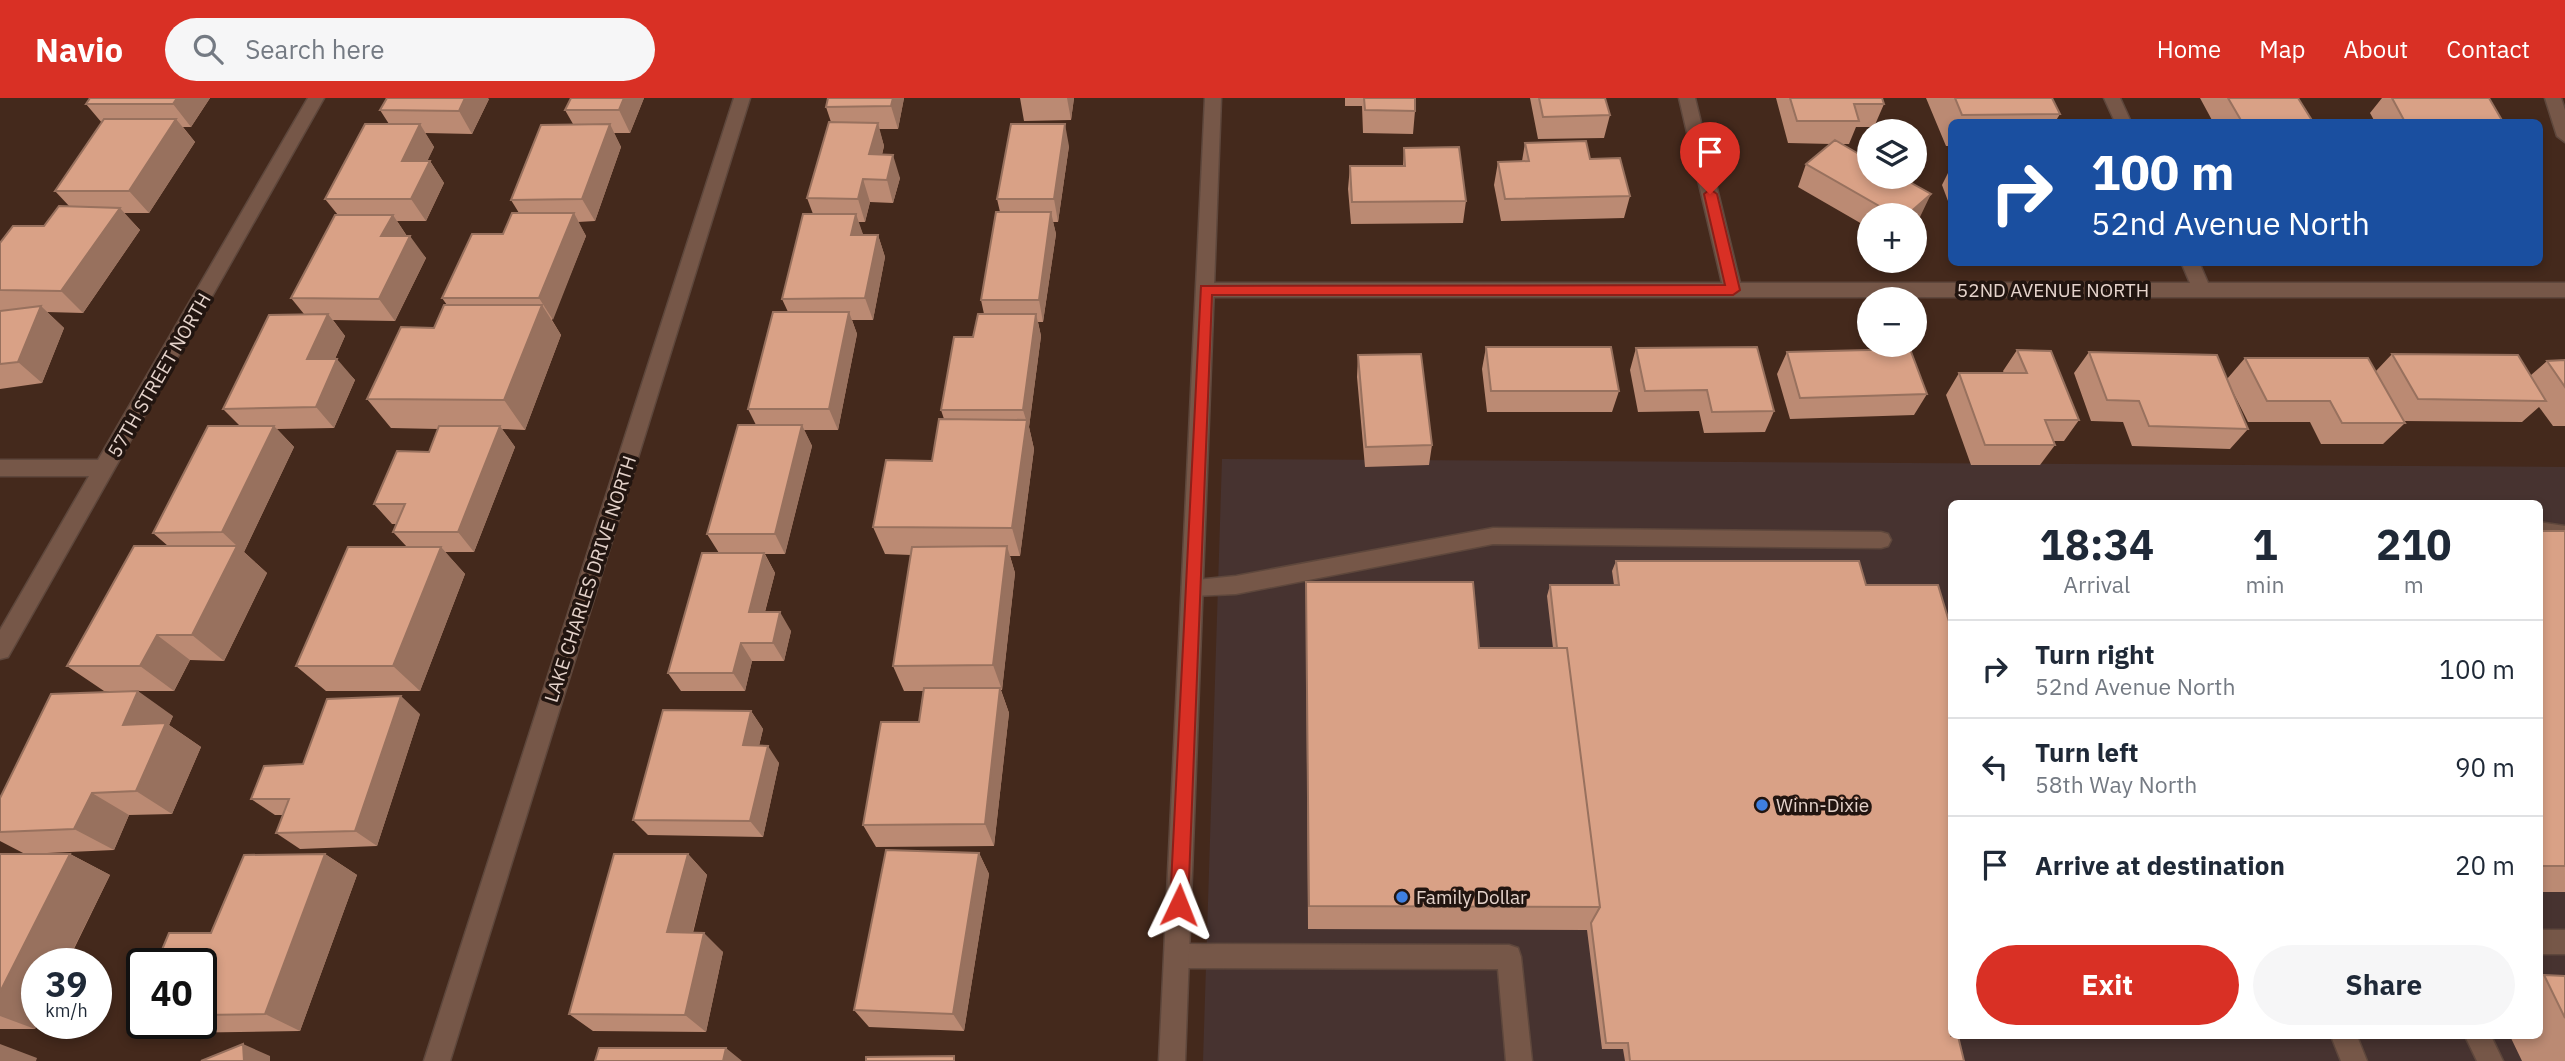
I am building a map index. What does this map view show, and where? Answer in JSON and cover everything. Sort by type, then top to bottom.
[{"type":"street","name":"57TH STREET NORTH","points":[[0,650],[316,98]]},
{"type":"street","name":"LAKE CHARLES DRIVE NORTH","points":[[438,1061],[742,98]]},
{"type":"street","points":[[1172,1061],[1213,98]]},
{"type":"street","points":[[1687,98],[1733,290]]},
{"type":"street","points":[[2112,98],[2122,119]]},
{"type":"street","points":[[2553,98],[2565,136]]},
{"type":"street","points":[[2192,266],[2202,290]]},
{"type":"street","name":"52ND AVENUE NORTH","points":[[1206,290],[2565,290]]},
{"type":"street","points":[[0,468],[106,468]]},
{"type":"street","points":[[2543,531],[2565,534]]},
{"type":"street","points":[[1193,587],[1236,585],[1493,536],[1881,540]]},
{"type":"street","points":[[2543,942],[2565,942]]},
{"type":"street","points":[[1177,956],[1509,957],[1519,1061]]},
{"type":"street","points":[[2345,1039],[2354,1061]]},
{"type":"street","points":[[2479,1039],[2490,1061]]},
{"type":"shaded area","points":[[1222,459],[2565,467],[2565,1061],[1203,1061]]},
{"type":"building","points":[[90,98],[177,98],[173,104],[86,104]]},
{"type":"building","points":[[387,98],[465,98],[459,111],[380,110]]},
{"type":"building","points":[[571,98],[624,98],[619,110],[565,110]]},
{"type":"building","points":[[828,98],[893,98],[891,106],[826,107]]},
{"type":"building","points":[[1364,98],[1415,98],[1415,111],[1365,110]]},
{"type":"building","points":[[1539,98],[1605,98],[1610,115],[1543,117]]},
{"type":"building","points":[[1790,98],[1882,98],[1884,104],[1854,104],[1857,121],[1797,121]]},
{"type":"building","points":[[1955,98],[2052,98],[2060,114],[1962,115]]},
{"type":"building","points":[[2228,98],[2298,98],[2311,119],[2240,119]]},
{"type":"building","points":[[2392,98],[2489,98],[2501,119],[2403,119]]},
{"type":"building","points":[[104,119],[176,119],[129,191],[55,191]]},
{"type":"building","points":[[829,122],[878,123],[869,154],[893,155],[887,180],[863,179],[858,199],[807,198]]},
{"type":"building","points":[[365,124],[420,124],[402,161],[430,161],[411,199],[325,199]]},
{"type":"building","points":[[610,124],[582,199],[511,200],[541,125]]},
{"type":"building","points":[[1011,124],[1065,124],[1054,199],[997,199]]},
{"type":"building","points":[[1835,140],[1857,153],[1857,189],[1922,189],[1931,194],[1921,203],[1874,203],[1806,164]]},
{"type":"building","points":[[1586,141],[1590,159],[1620,158],[1630,196],[1505,199],[1498,162],[1529,161],[1525,143]]},
{"type":"building","points":[[1459,147],[1466,201],[1352,202],[1350,166],[1405,166],[1404,148]]},
{"type":"building","points":[[59,206],[120,208],[61,291],[0,290],[0,243],[13,226],[44,226]]},
{"type":"building","points":[[996,212],[1051,212],[1039,300],[981,300]]},
{"type":"building","points":[[512,213],[574,213],[539,298],[442,298],[472,234],[503,234]]},
{"type":"building","points":[[803,214],[856,214],[851,235],[878,235],[865,298],[782,299]]},
{"type":"building","points":[[335,215],[393,215],[381,236],[410,236],[379,299],[291,298]]},
{"type":"building","points":[[444,305],[542,305],[504,400],[367,399],[401,327],[434,328]]},
{"type":"building","points":[[41,306],[18,362],[0,364],[0,311]]},
{"type":"building","points":[[773,312],[849,312],[829,409],[748,409]]},
{"type":"building","points":[[328,314],[307,359],[337,359],[316,407],[223,409],[269,315]]},
{"type":"building","points":[[978,314],[1036,314],[1023,410],[941,410],[954,337],[973,337]]},
{"type":"building","points":[[1486,347],[1611,347],[1619,391],[1491,391]]},
{"type":"building","points":[[1757,347],[1774,411],[1712,412],[1707,390],[1645,391],[1636,348]]},
{"type":"building","points":[[1857,350],[1857,357],[1913,357],[1927,394],[1800,398],[1787,352]]},
{"type":"building","points":[[2017,350],[2051,351],[2079,420],[2045,420],[2055,445],[1985,445],[1959,373],[2027,373]]},
{"type":"building","points":[[2089,352],[2217,355],[2248,429],[2149,426],[2139,401],[2107,400]]},
{"type":"building","points":[[1421,354],[1432,445],[1366,447],[1358,355]]},
{"type":"building","points":[[2392,354],[2518,355],[2546,401],[2418,399]]},
{"type":"building","points":[[2245,358],[2368,358],[2405,423],[2342,423],[2330,401],[2267,401]]},
{"type":"building","points":[[2565,360],[2565,387],[2547,361]]},
{"type":"building","points":[[939,419],[1027,420],[1012,528],[873,527],[886,460],[932,461]]},
{"type":"building","points":[[738,425],[802,425],[775,534],[707,534]]},
{"type":"building","points":[[208,426],[274,426],[222,532],[153,533]]},
{"type":"building","points":[[439,426],[500,426],[458,532],[393,532],[405,504],[374,504],[397,451],[429,452]]},
{"type":"building","points":[[2543,531],[2565,531],[2565,866],[2543,866]]},
{"type":"building","points":[[134,546],[237,546],[192,635],[157,635],[140,666],[67,666]]},
{"type":"building","points":[[1007,546],[993,665],[893,666],[912,547]]},
{"type":"building","points":[[348,547],[441,547],[393,666],[296,666]]},
{"type":"building","points":[[702,553],[764,553],[749,612],[780,612],[773,643],[741,643],[733,673],[668,673]]},
{"type":"building","name":"Winn-Dixie","points":[[1616,561],[1859,561],[1866,585],[1938,585],[1948,618],[1948,1039],[1959,1039],[1964,1061],[1630,1061],[1628,1043],[1606,1043],[1591,923],[1600,907],[1567,648],[1557,648],[1550,585],[1619,585]]},
{"type":"building","points":[[1306,582],[1473,582],[1479,648],[1567,648],[1600,907],[1309,906]]},
{"type":"building","points":[[924,688],[1000,688],[985,824],[863,825],[881,722],[919,722]]},
{"type":"building","points":[[138,691],[123,725],[166,723],[136,791],[92,793],[74,829],[0,832],[0,798],[51,694]]},
{"type":"building","points":[[401,696],[355,831],[276,833],[289,799],[251,799],[264,766],[303,764],[327,699]]},
{"type":"building","points":[[663,710],[751,711],[743,745],[768,746],[750,821],[633,820]]},
{"type":"building","points":[[886,850],[979,853],[953,1014],[854,1010]]},
{"type":"building","points":[[0,854],[70,854],[21,948],[0,992]]},
{"type":"building","points":[[325,854],[265,1014],[217,1015],[217,948],[163,948],[169,933],[211,933],[244,855]]},
{"type":"building","points":[[614,854],[688,854],[667,932],[704,933],[685,1015],[569,1014]]},
{"type":"building","points":[[2544,975],[2565,976],[2565,1018]]},
{"type":"building","points":[[243,1044],[244,1061],[201,1061]]},
{"type":"building","points":[[599,1048],[726,1048],[723,1061],[595,1061]]},
{"type":"building","points":[[954,1056],[954,1061],[866,1061],[866,1057]]},
{"type":"place","name":"Winn-Dixie","points":[[1762,805]]},
{"type":"place","name":"Family Dollar","points":[[1402,897]]},
{"type":"route","points":[[1179,905],[1206,290],[1733,290],[1710,194]]}]
